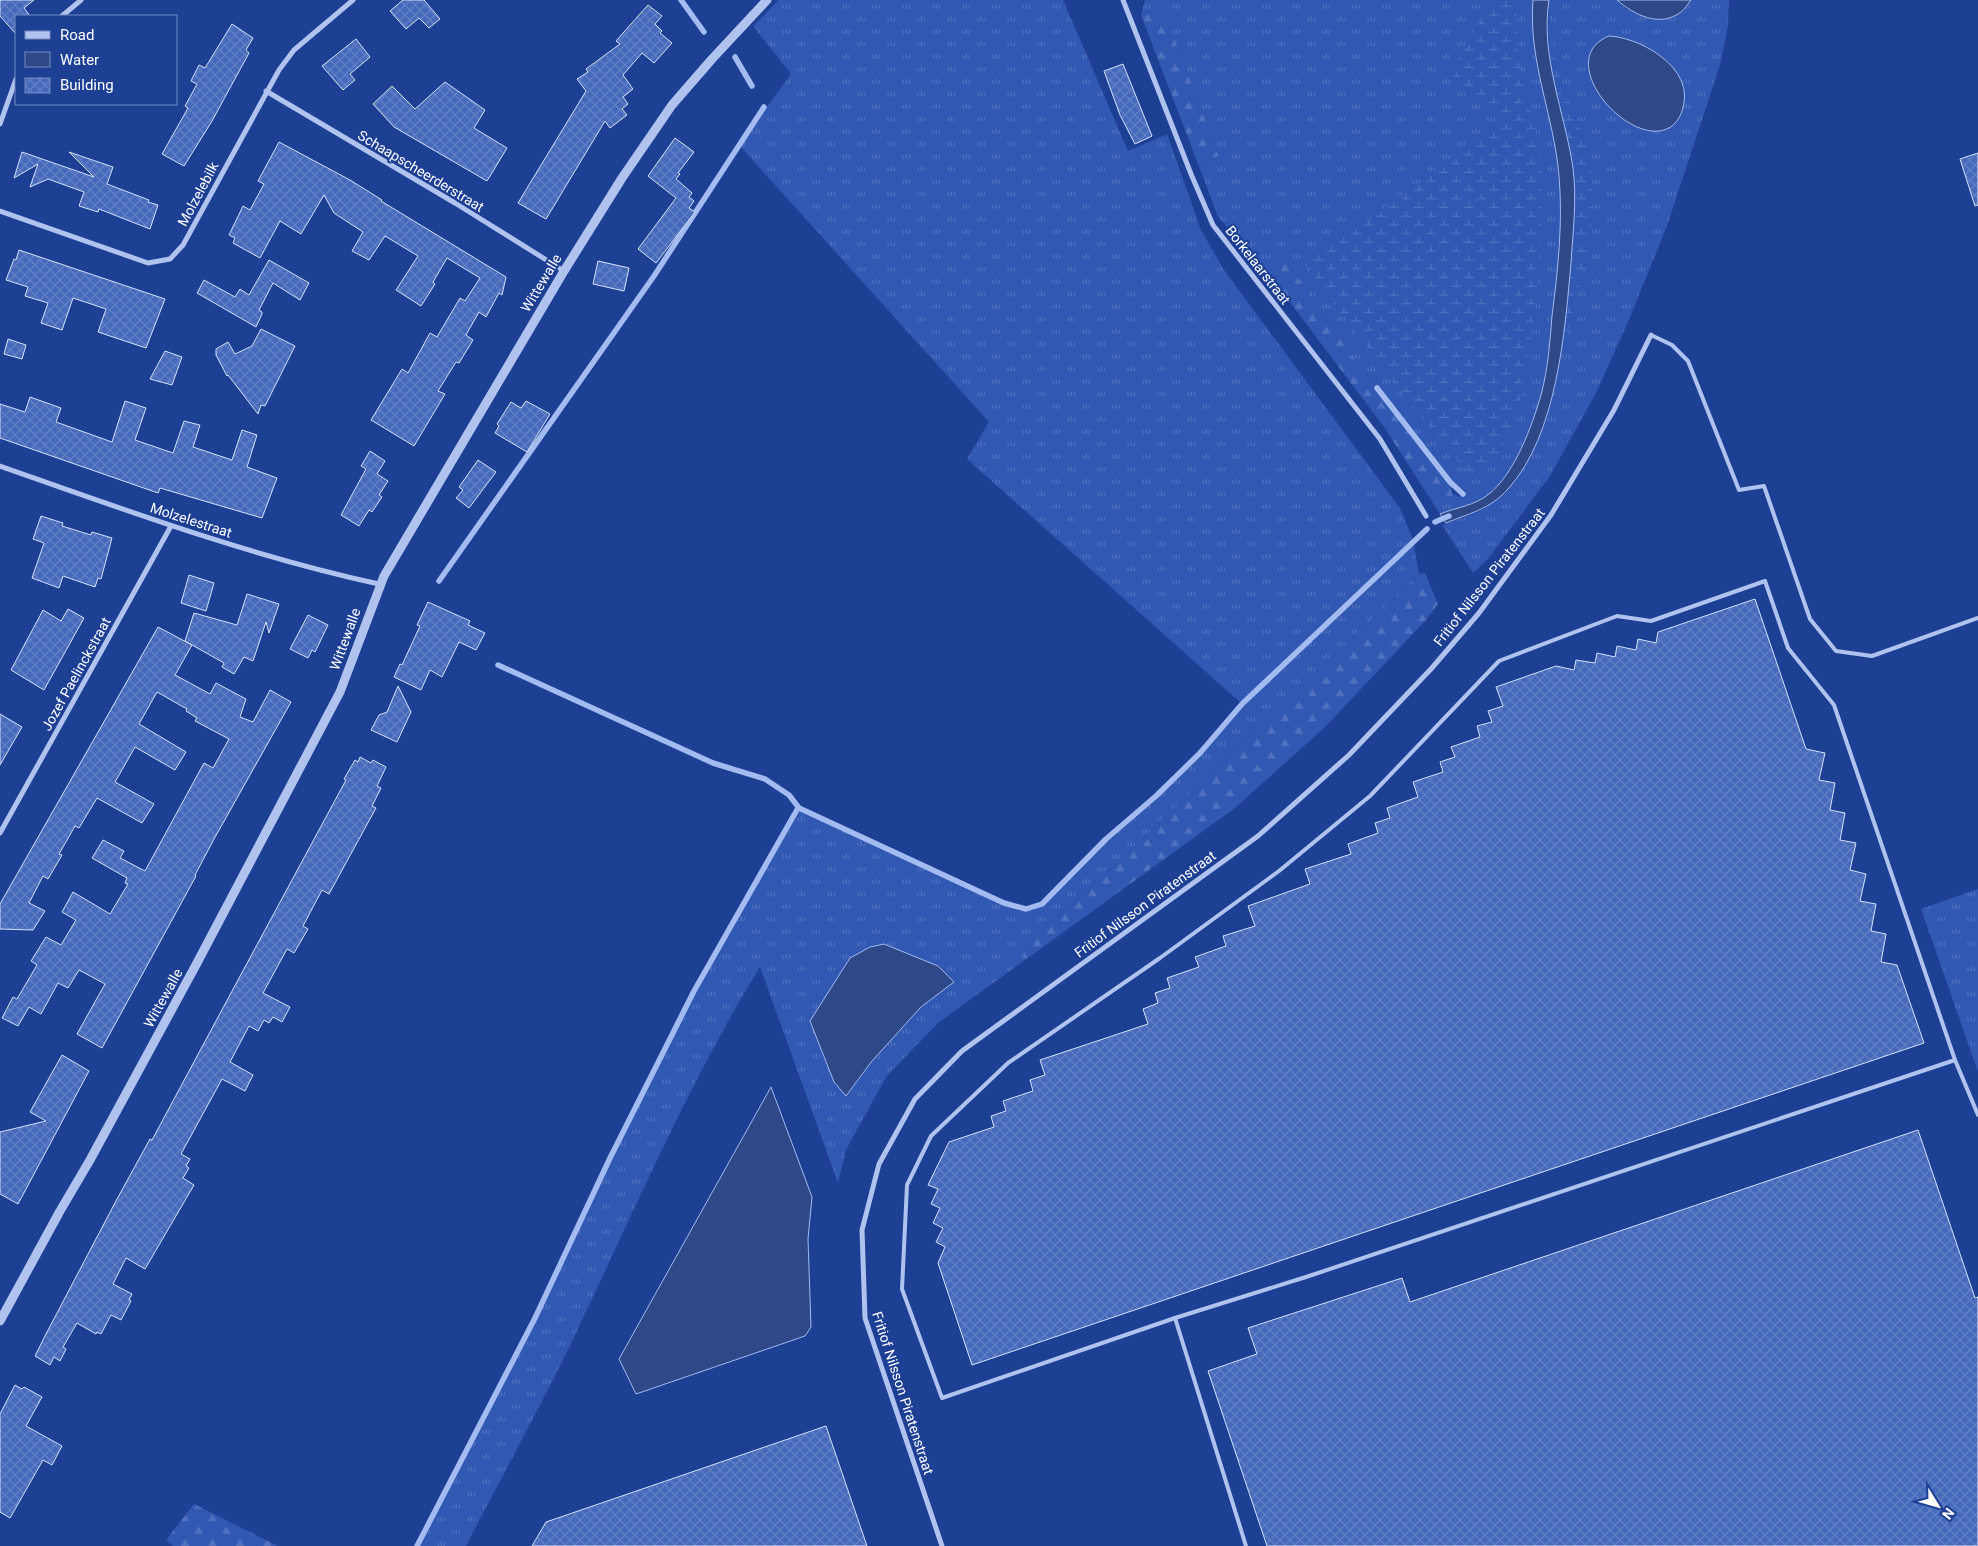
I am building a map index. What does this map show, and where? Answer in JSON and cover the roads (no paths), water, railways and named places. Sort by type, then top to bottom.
[{"type":"street","points":[[63,15],[81,0]]},
{"type":"street","name":"Molzelebilk","points":[[0,212],[148,263],[170,259],[183,245],[279,70],[294,50],[353,0]]},
{"type":"street","name":"Wittewalle","points":[[0,1321],[99,1145],[336,699],[380,584],[564,271],[622,178],[672,105],[767,0]]},
{"type":"street","name":"Borkelaarstraat","points":[[1123,0],[1213,225],[1380,439],[1426,516]]},
{"type":"street","points":[[0,124],[15,82]]},
{"type":"street","name":"Schaapscheerderstraat","points":[[266,91],[455,203],[564,271]]},
{"type":"street","name":"Fritiof Nilsson Piratenstraat","points":[[942,1546],[865,1318],[862,1230],[880,1164],[915,1099],[962,1051],[1258,836],[1356,748],[1431,669],[1473,620],[1552,515],[1614,410],[1651,335]]},
{"type":"street","name":"Molzelestraat","points":[[0,466],[170,526],[320,571],[380,584]]},
{"type":"street","name":"Jozef Paelinckstraat","points":[[0,833],[170,526]]},
{"type":"lane","points":[[1651,335],[1672,345],[1688,361],[1739,490],[1764,486],[1810,619],[1836,651],[1872,656],[1978,618]]},
{"type":"lane","points":[[1956,1060],[1306,1277],[1175,1318],[942,1398],[902,1289],[907,1185],[931,1136],[1008,1063],[1160,958],[1271,877],[1370,796],[1499,661],[1617,616],[1652,621],[1765,580],[1788,648],[1834,705],[1956,1060],[1978,1116]]},
{"type":"lane","points":[[1175,1318],[1246,1546]]},
{"type":"water","points":[[1533,0],[1549,0],[1548,42],[1573,168],[1575,192],[1566,319],[1556,382],[1538,441],[1525,467],[1508,489],[1494,502],[1446,523],[1440,514],[1483,498],[1507,474],[1515,462],[1533,421],[1545,375],[1558,263],[1560,193],[1556,154],[1534,45],[1532,23]]},
{"type":"water","points":[[1617,0],[1691,0],[1682,11],[1673,17],[1656,19],[1639,15]]},
{"type":"water","points":[[1609,36],[1636,42],[1650,49],[1673,68],[1681,80],[1684,93],[1682,112],[1672,126],[1656,131],[1637,127],[1619,116],[1604,100],[1593,82],[1588,64],[1593,48]]},
{"type":"water","points":[[884,944],[938,966],[954,982],[921,1007],[872,1061],[846,1096],[834,1082],[810,1021],[850,958],[870,947]]},
{"type":"water","points":[[771,1087],[812,1197],[808,1239],[811,1327],[805,1336],[636,1394],[619,1359]]},
{"type":"waterway","points":[[681,0],[704,32]]},
{"type":"waterway","points":[[735,57],[752,86]]},
{"type":"waterway","points":[[439,581],[654,276],[764,107]]},
{"type":"waterway","points":[[1377,388],[1450,482],[1463,494]]},
{"type":"waterway","points":[[1435,522],[1449,516]]},
{"type":"waterway","points":[[498,665],[713,763],[765,779],[789,795],[799,808],[1004,903],[1026,909],[1042,904],[1106,839],[1156,796],[1200,753],[1242,704],[1427,529]]},
{"type":"waterway","points":[[417,1546],[535,1318],[610,1158],[694,991],[798,808]]}]
